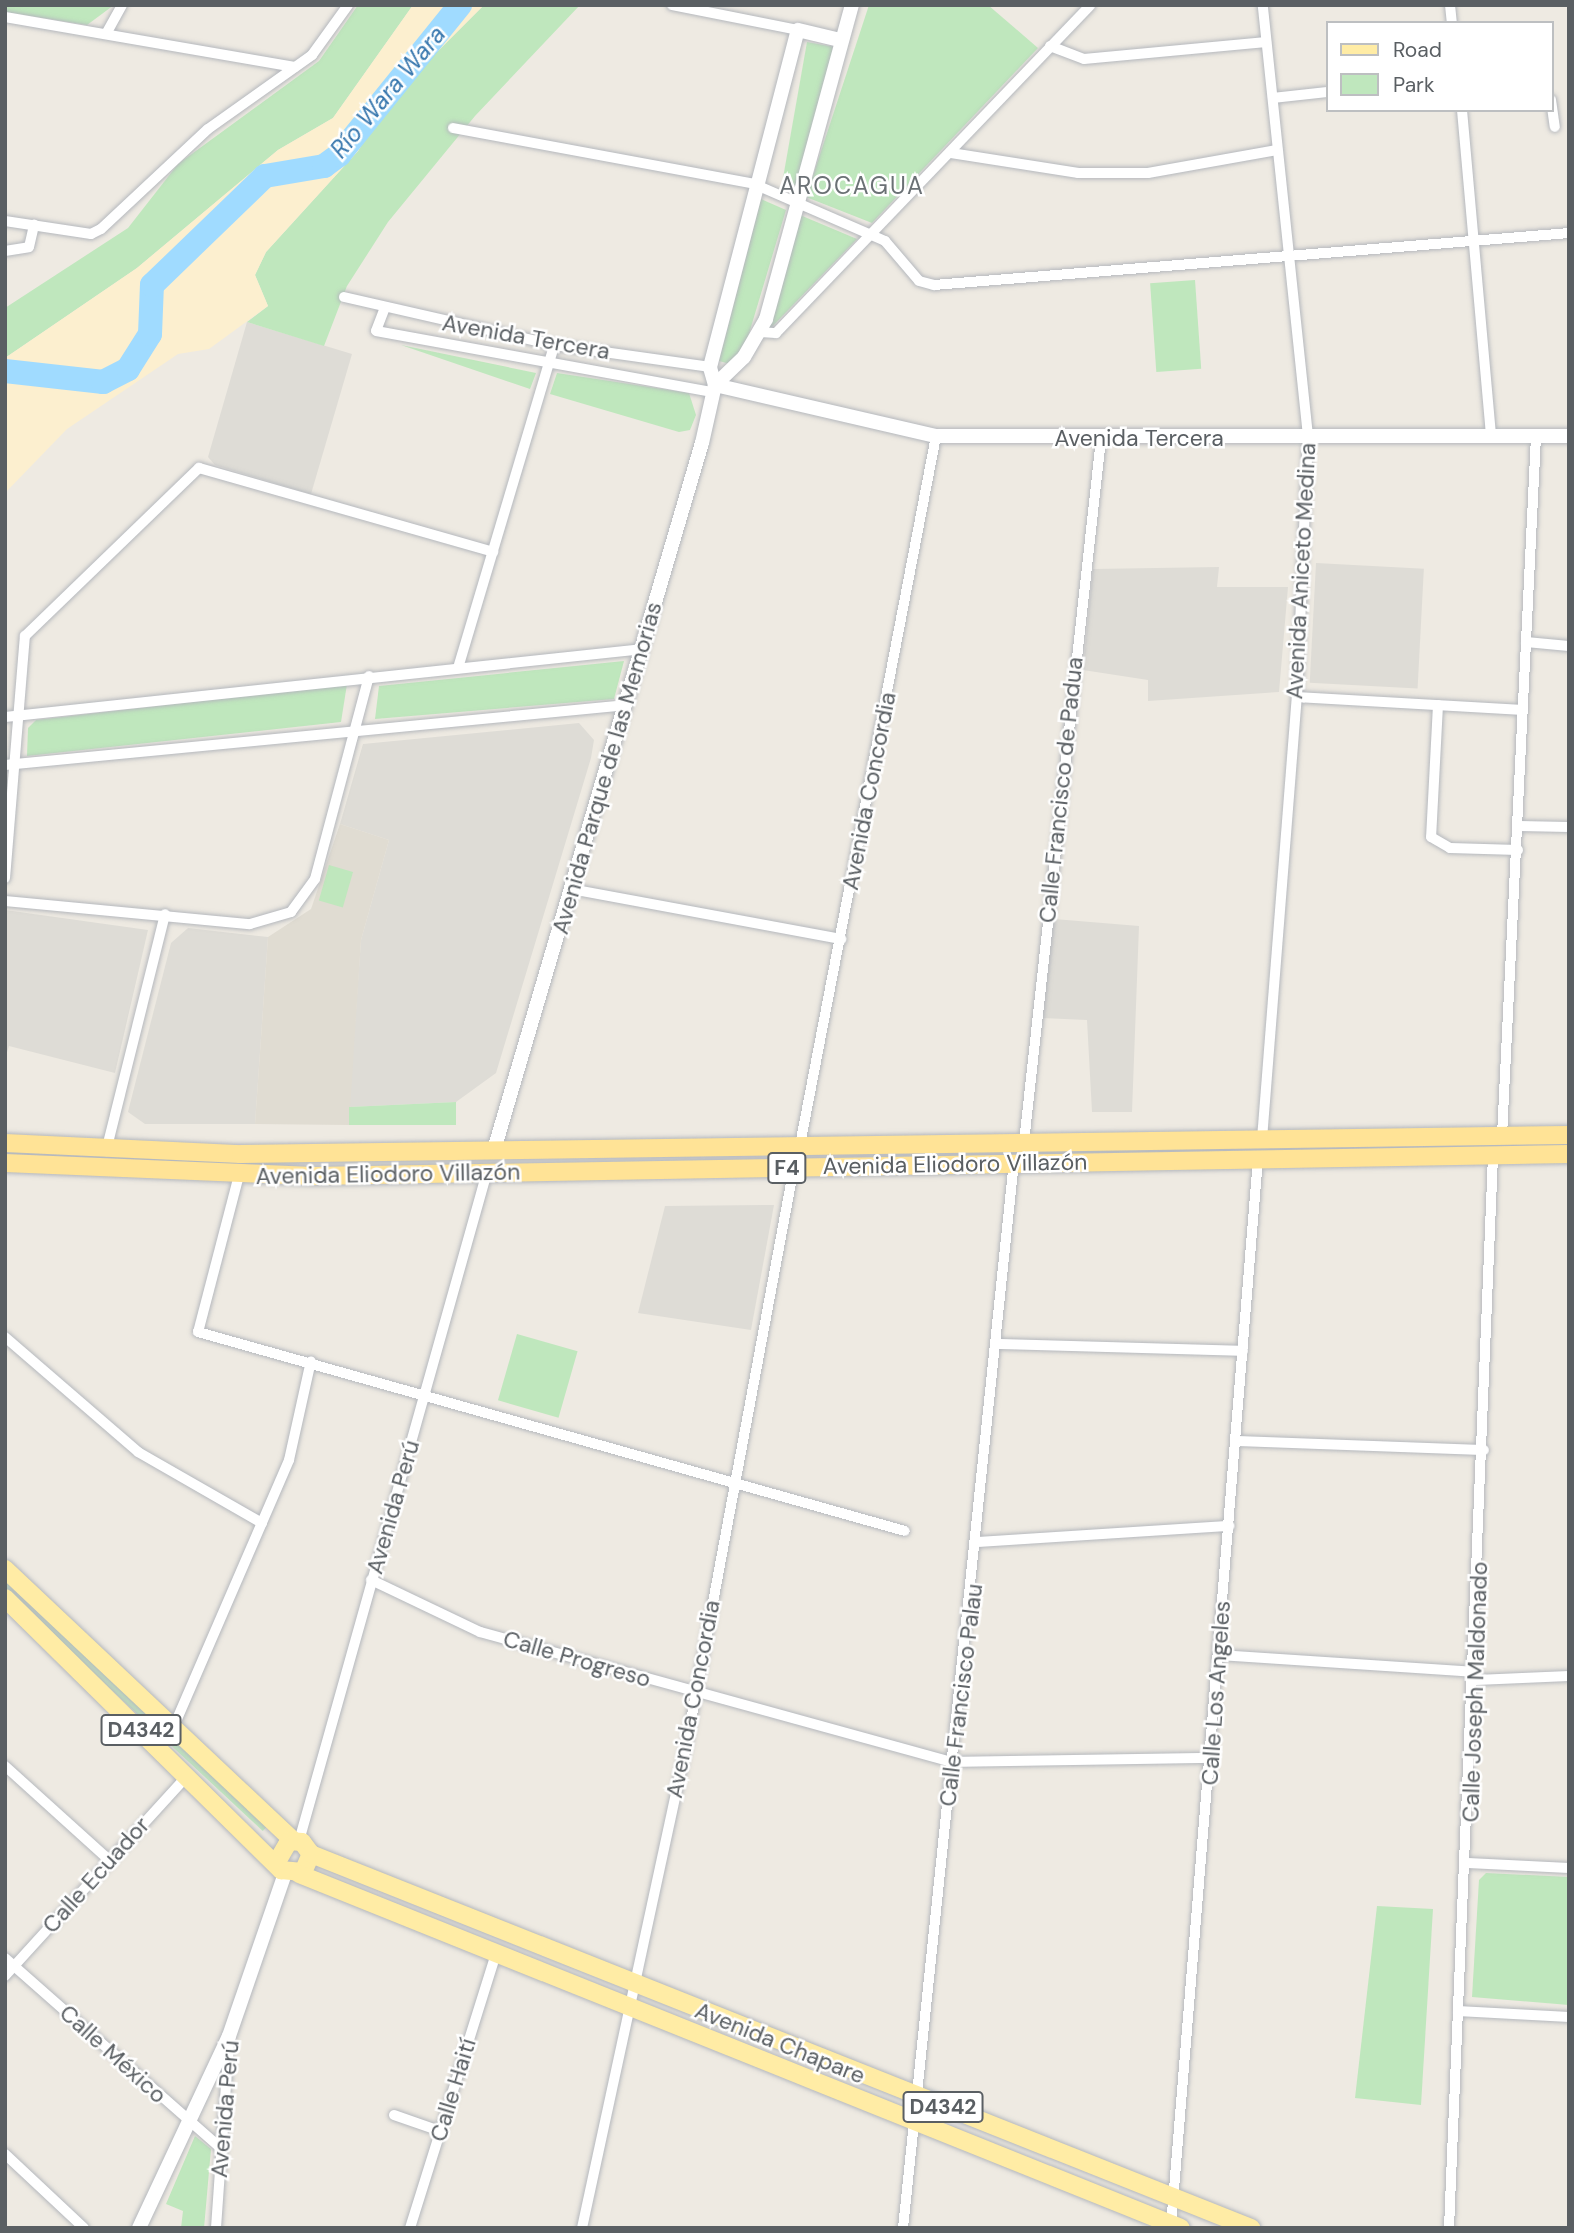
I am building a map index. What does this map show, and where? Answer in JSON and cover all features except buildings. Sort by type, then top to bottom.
[{"type":"highway","name":"Avenida Eliodoro Villazón","points":[[5,1143],[106,1151],[495,1150],[1569,1135]]},
{"type":"highway","name":"Avenida Eliodoro Villazón","points":[[5,1163],[239,1175],[1569,1154]]},
{"type":"main road","name":"Avenida Chapare","points":[[5,1569],[301,1845],[635,1985],[1251,2228]]},
{"type":"main road","name":"Avenida Chapare","points":[[6,1600],[287,1870],[919,2121],[1174,2227]]},
{"type":"main road","points":[[287,1870],[280,1847],[301,1845]]},
{"type":"main road","points":[[287,1870],[301,1845]]},
{"type":"street","points":[[106,34],[122,5]]},
{"type":"street","points":[[5,221],[92,234],[199,136],[295,67],[348,5]]},
{"type":"street","points":[[672,5],[839,40]]},
{"type":"street","points":[[714,388],[760,332],[839,40],[852,5]]},
{"type":"street","points":[[760,332],[776,332],[951,153],[1090,5]]},
{"type":"street","name":"Avenida Aniceto Medina","points":[[1262,1139],[1297,697],[1308,436],[1287,257],[1263,5]]},
{"type":"street","points":[[5,17],[295,67]]},
{"type":"street","points":[[714,388],[710,367],[754,184],[798,30]]},
{"type":"street","points":[[1051,46],[1084,59],[1266,42]]},
{"type":"street","points":[[1273,97],[1326,92]]},
{"type":"street","points":[[1462,112],[1491,436]]},
{"type":"street","points":[[1553,112],[1555,127]]},
{"type":"street","points":[[453,128],[754,184],[886,241],[919,281],[934,285],[1569,233]]},
{"type":"street","points":[[951,153],[1078,173],[1148,173],[1277,150]]},
{"type":"street","points":[[5,251],[29,247],[34,225]]},
{"type":"street","name":"Avenida Tercera","points":[[344,297],[384,310],[554,345],[710,367]]},
{"type":"street","name":"Avenida Tercera","points":[[384,310],[376,331],[547,365],[714,388],[936,436],[1101,439],[1569,436]]},
{"type":"street","points":[[458,668],[554,345]]},
{"type":"street","name":"Avenida Parque de las Memorias","points":[[495,1150],[627,705],[714,388]]},
{"type":"street","points":[[1502,1136],[1536,435]]},
{"type":"street","name":"Avenida Concordia","points":[[800,1145],[936,436]]},
{"type":"street","name":"Calle Francisco de Padua","points":[[1024,1142],[1101,439]]},
{"type":"street","points":[[5,878],[18,763],[25,636],[199,468],[493,552]]},
{"type":"street","points":[[1526,642],[1569,646]]},
{"type":"street","points":[[5,717],[369,676],[643,649]]},
{"type":"street","points":[[5,901],[250,924],[291,912],[315,879],[369,676]]},
{"type":"street","points":[[1297,697],[1523,710]]},
{"type":"street","points":[[5,765],[627,705]]},
{"type":"street","points":[[1438,705],[1432,837],[1450,848],[1518,849]]},
{"type":"street","points":[[1519,826],[1569,827]]},
{"type":"street","points":[[571,889],[841,939]]},
{"type":"street","points":[[106,1151],[165,914]]},
{"type":"street","name":"Calle Joseph Maldonado","points":[[1449,2228],[1476,1676],[1493,1155]]},
{"type":"street","name":"Calle Los Angeles","points":[[1174,2227],[1258,1158]]},
{"type":"street","name":"Calle Francisco Palau","points":[[902,2228],[919,2121],[952,1762],[979,1542],[1014,1162]]},
{"type":"street","name":"Avenida Concordia","points":[[582,2228],[697,1692],[731,1484],[794,1167]]},
{"type":"street","name":"Avenida Perú","points":[[301,1845],[371,1580],[487,1172]]},
{"type":"street","points":[[239,1175],[198,1332],[426,1393],[731,1484],[905,1531]]},
{"type":"street","points":[[5,1337],[138,1452],[262,1523]]},
{"type":"street","points":[[997,1344],[1243,1351]]},
{"type":"street","points":[[174,1726],[262,1523],[305,1409],[311,1361]]},
{"type":"street","points":[[1236,1441],[1484,1450]]},
{"type":"street","points":[[979,1542],[1229,1526]]},
{"type":"street","name":"Calle Progreso","points":[[371,1580],[480,1632],[952,1762],[1211,1758]]},
{"type":"street","points":[[1219,1655],[1476,1676],[1569,1676]]},
{"type":"street","points":[[5,1766],[110,1861]]},
{"type":"street","name":"Calle Ecuador","points":[[5,1976],[188,1775]]},
{"type":"street","points":[[1468,1863],[1569,1868]]},
{"type":"street","name":"Avenida Perú","points":[[216,2228],[229,2036],[287,1870]]},
{"type":"street","name":"Calle Haití","points":[[410,2228],[496,1953]]},
{"type":"street","name":"Calle México","points":[[5,1958],[222,2149]]},
{"type":"street","points":[[1458,2011],[1569,2017]]},
{"type":"street","points":[[139,2228],[229,2036]]},
{"type":"street","points":[[394,2115],[440,2131]]},
{"type":"street","points":[[5,2154],[84,2228]]},
{"type":"shaded area","points":[[247,322],[352,354],[311,494],[215,465],[208,457]]},
{"type":"shaded area","points":[[1316,563],[1424,569],[1418,688],[1310,683]]},
{"type":"shaded area","points":[[1219,567],[1217,587],[1288,587],[1279,692],[1148,701],[1148,680],[1083,670],[1093,569]]},
{"type":"shaded area","points":[[579,723],[594,740],[591,758],[496,1073],[456,1102],[349,1107],[361,940],[389,840],[340,824],[363,744]]},
{"type":"shaded area","points":[[340,824],[389,840],[361,940],[349,1125],[255,1124],[268,937],[311,909]]},
{"type":"shaded area","points":[[5,910],[148,930],[115,1073],[9,1046],[5,1059]]},
{"type":"shaded area","points":[[1054,919],[1139,926],[1132,1112],[1092,1112],[1087,1020],[1042,1018]]},
{"type":"shaded area","points":[[188,928],[268,937],[255,1124],[145,1124],[128,1112],[171,943]]},
{"type":"shaded area","points":[[774,1205],[751,1330],[638,1313],[665,1206]]},
{"type":"green space","points":[[5,5],[114,5],[87,25],[5,12]]},
{"type":"green space","points":[[358,5],[413,5],[333,118],[278,150],[137,268],[5,358],[5,308],[128,228],[178,164],[319,61]]},
{"type":"green space","points":[[484,5],[580,5],[475,116],[388,222],[347,286],[324,346],[247,322],[268,306],[255,275],[266,252],[358,151],[390,99]]},
{"type":"green space","points":[[869,5],[988,5],[1038,48],[872,223],[806,197]]},
{"type":"green space","points":[[807,42],[834,47],[809,188],[782,183]]},
{"type":"green space","points":[[761,199],[786,210],[742,357],[734,365],[719,361]]},
{"type":"green space","points":[[800,215],[857,239],[764,335]]},
{"type":"green space","points":[[1195,280],[1201,369],[1156,372],[1150,283]]},
{"type":"green space","points":[[401,345],[536,373],[530,389]]},
{"type":"green space","points":[[557,373],[689,393],[696,415],[690,430],[679,432],[550,394]]},
{"type":"green space","points":[[624,661],[614,699],[375,719],[379,686]]},
{"type":"green space","points":[[347,684],[341,722],[27,756],[28,728],[36,720]]},
{"type":"green space","points":[[329,865],[353,872],[343,907],[319,901]]},
{"type":"green space","points":[[456,1102],[456,1125],[349,1125],[349,1107]]},
{"type":"green space","points":[[517,1334],[578,1351],[559,1418],[498,1400]]},
{"type":"green space","points":[[5,1581],[268,1826],[263,1831],[5,1591]]},
{"type":"green space","points":[[1486,1873],[1569,1877],[1569,2005],[1472,1997],[1479,1880]]},
{"type":"green space","points":[[1377,1906],[1433,1909],[1421,2105],[1355,2098]]},
{"type":"green space","points":[[195,2136],[211,2149],[204,2228],[181,2228],[183,2211],[166,2204]]},
{"type":"sand","points":[[413,5],[484,5],[390,99],[358,151],[266,252],[255,275],[268,306],[209,349],[178,354],[67,429],[5,493],[5,358],[137,268],[278,150],[333,118]]},
{"type":"waterway","name":"Río Wara Wara","points":[[5,371],[103,382],[128,369],[150,334],[152,285],[265,176],[324,166],[339,155],[460,5]]},
{"type":"district","name":"AROCAGUA","points":[[852,186]]}]
